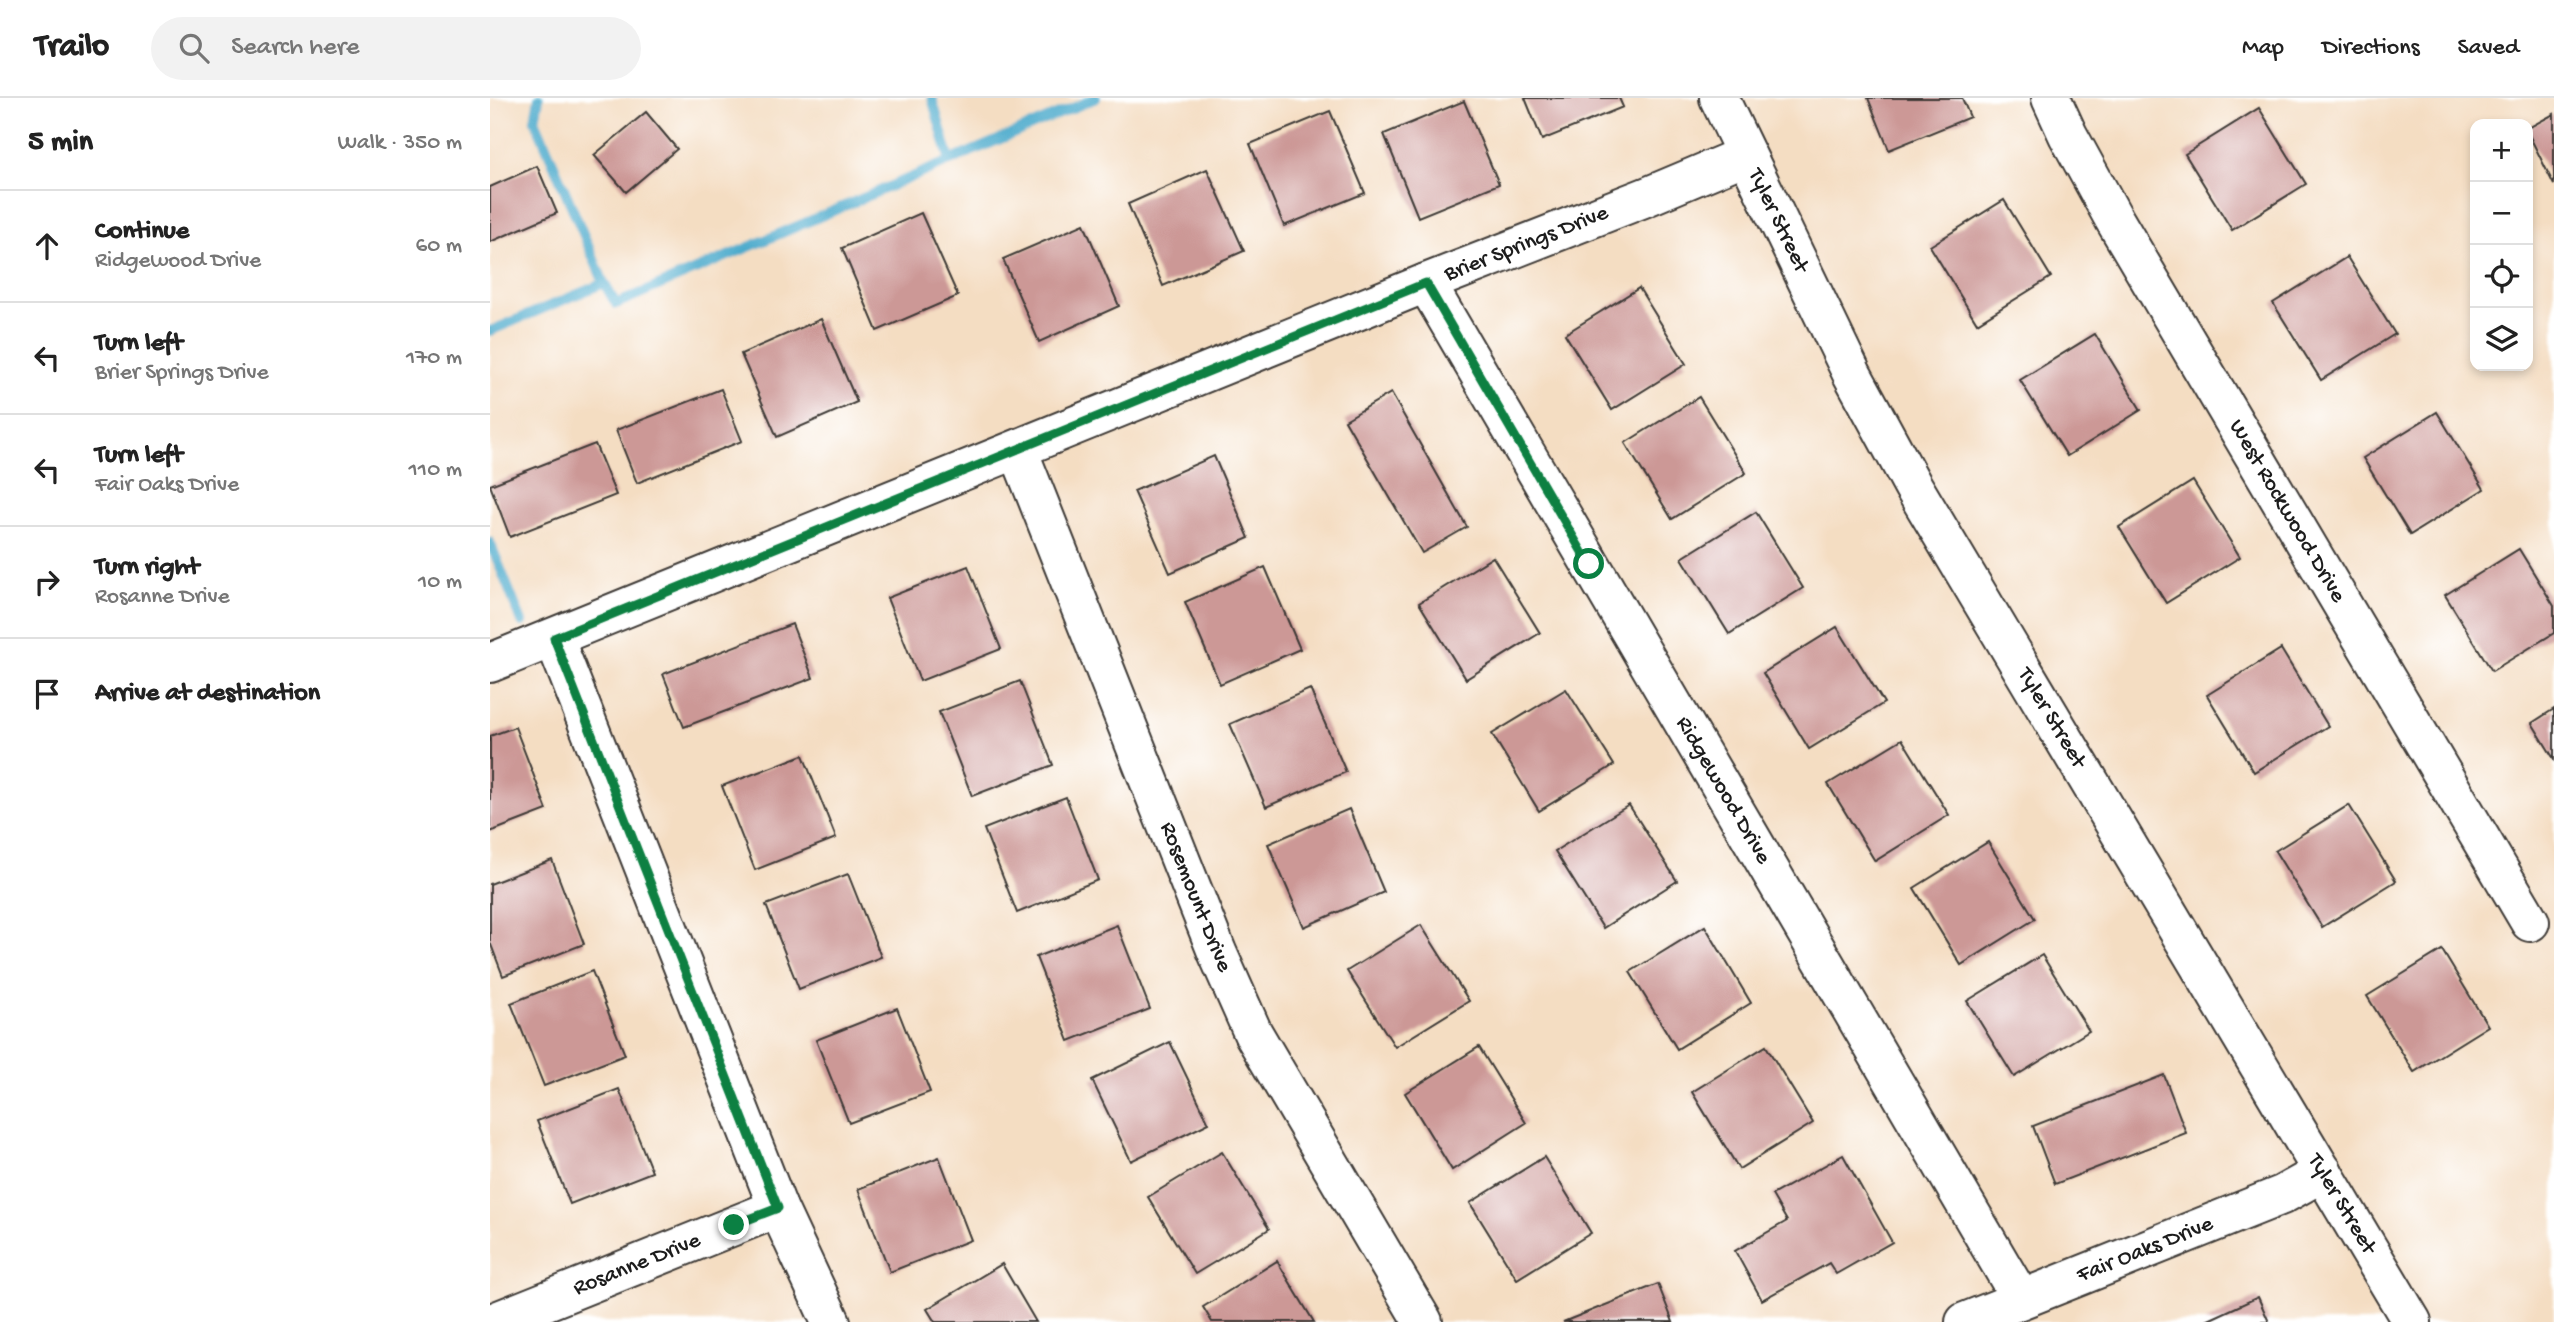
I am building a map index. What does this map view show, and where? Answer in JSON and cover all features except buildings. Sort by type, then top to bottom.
[{"type":"street","name":"Tyler Street","points":[[1719,98],[1846,362],[1913,486],[2412,1322]]},
{"type":"street","name":"West Rockwood Drive","points":[[2051,98],[2114,219],[2530,922]]},
{"type":"street","name":"Brier Springs Drive","points":[[490,663],[1746,155]]},
{"type":"street","name":"Ridgewood Drive","points":[[1426,283],[2021,1299]]},
{"type":"street","name":"Rosemount Drive","points":[[1018,450],[1217,952],[1253,1032],[1423,1322]]},
{"type":"street","points":[[554,638],[778,1208],[831,1322]]},
{"type":"street","name":"Fair Oaks Drive","points":[[1965,1322],[2282,1195],[2323,1172]]},
{"type":"street","name":"Rosanne Drive","points":[[494,1322],[778,1208]]},
{"type":"waterway","points":[[490,331],[604,283],[535,120],[539,98]]},
{"type":"waterway","points":[[932,98],[950,161]]},
{"type":"waterway","points":[[604,283],[616,304],[1096,98]]},
{"type":"waterway","points":[[490,542],[522,622]]},
{"type":"route","points":[[734,1225],[778,1208],[554,638],[1426,283],[1589,564]]}]
